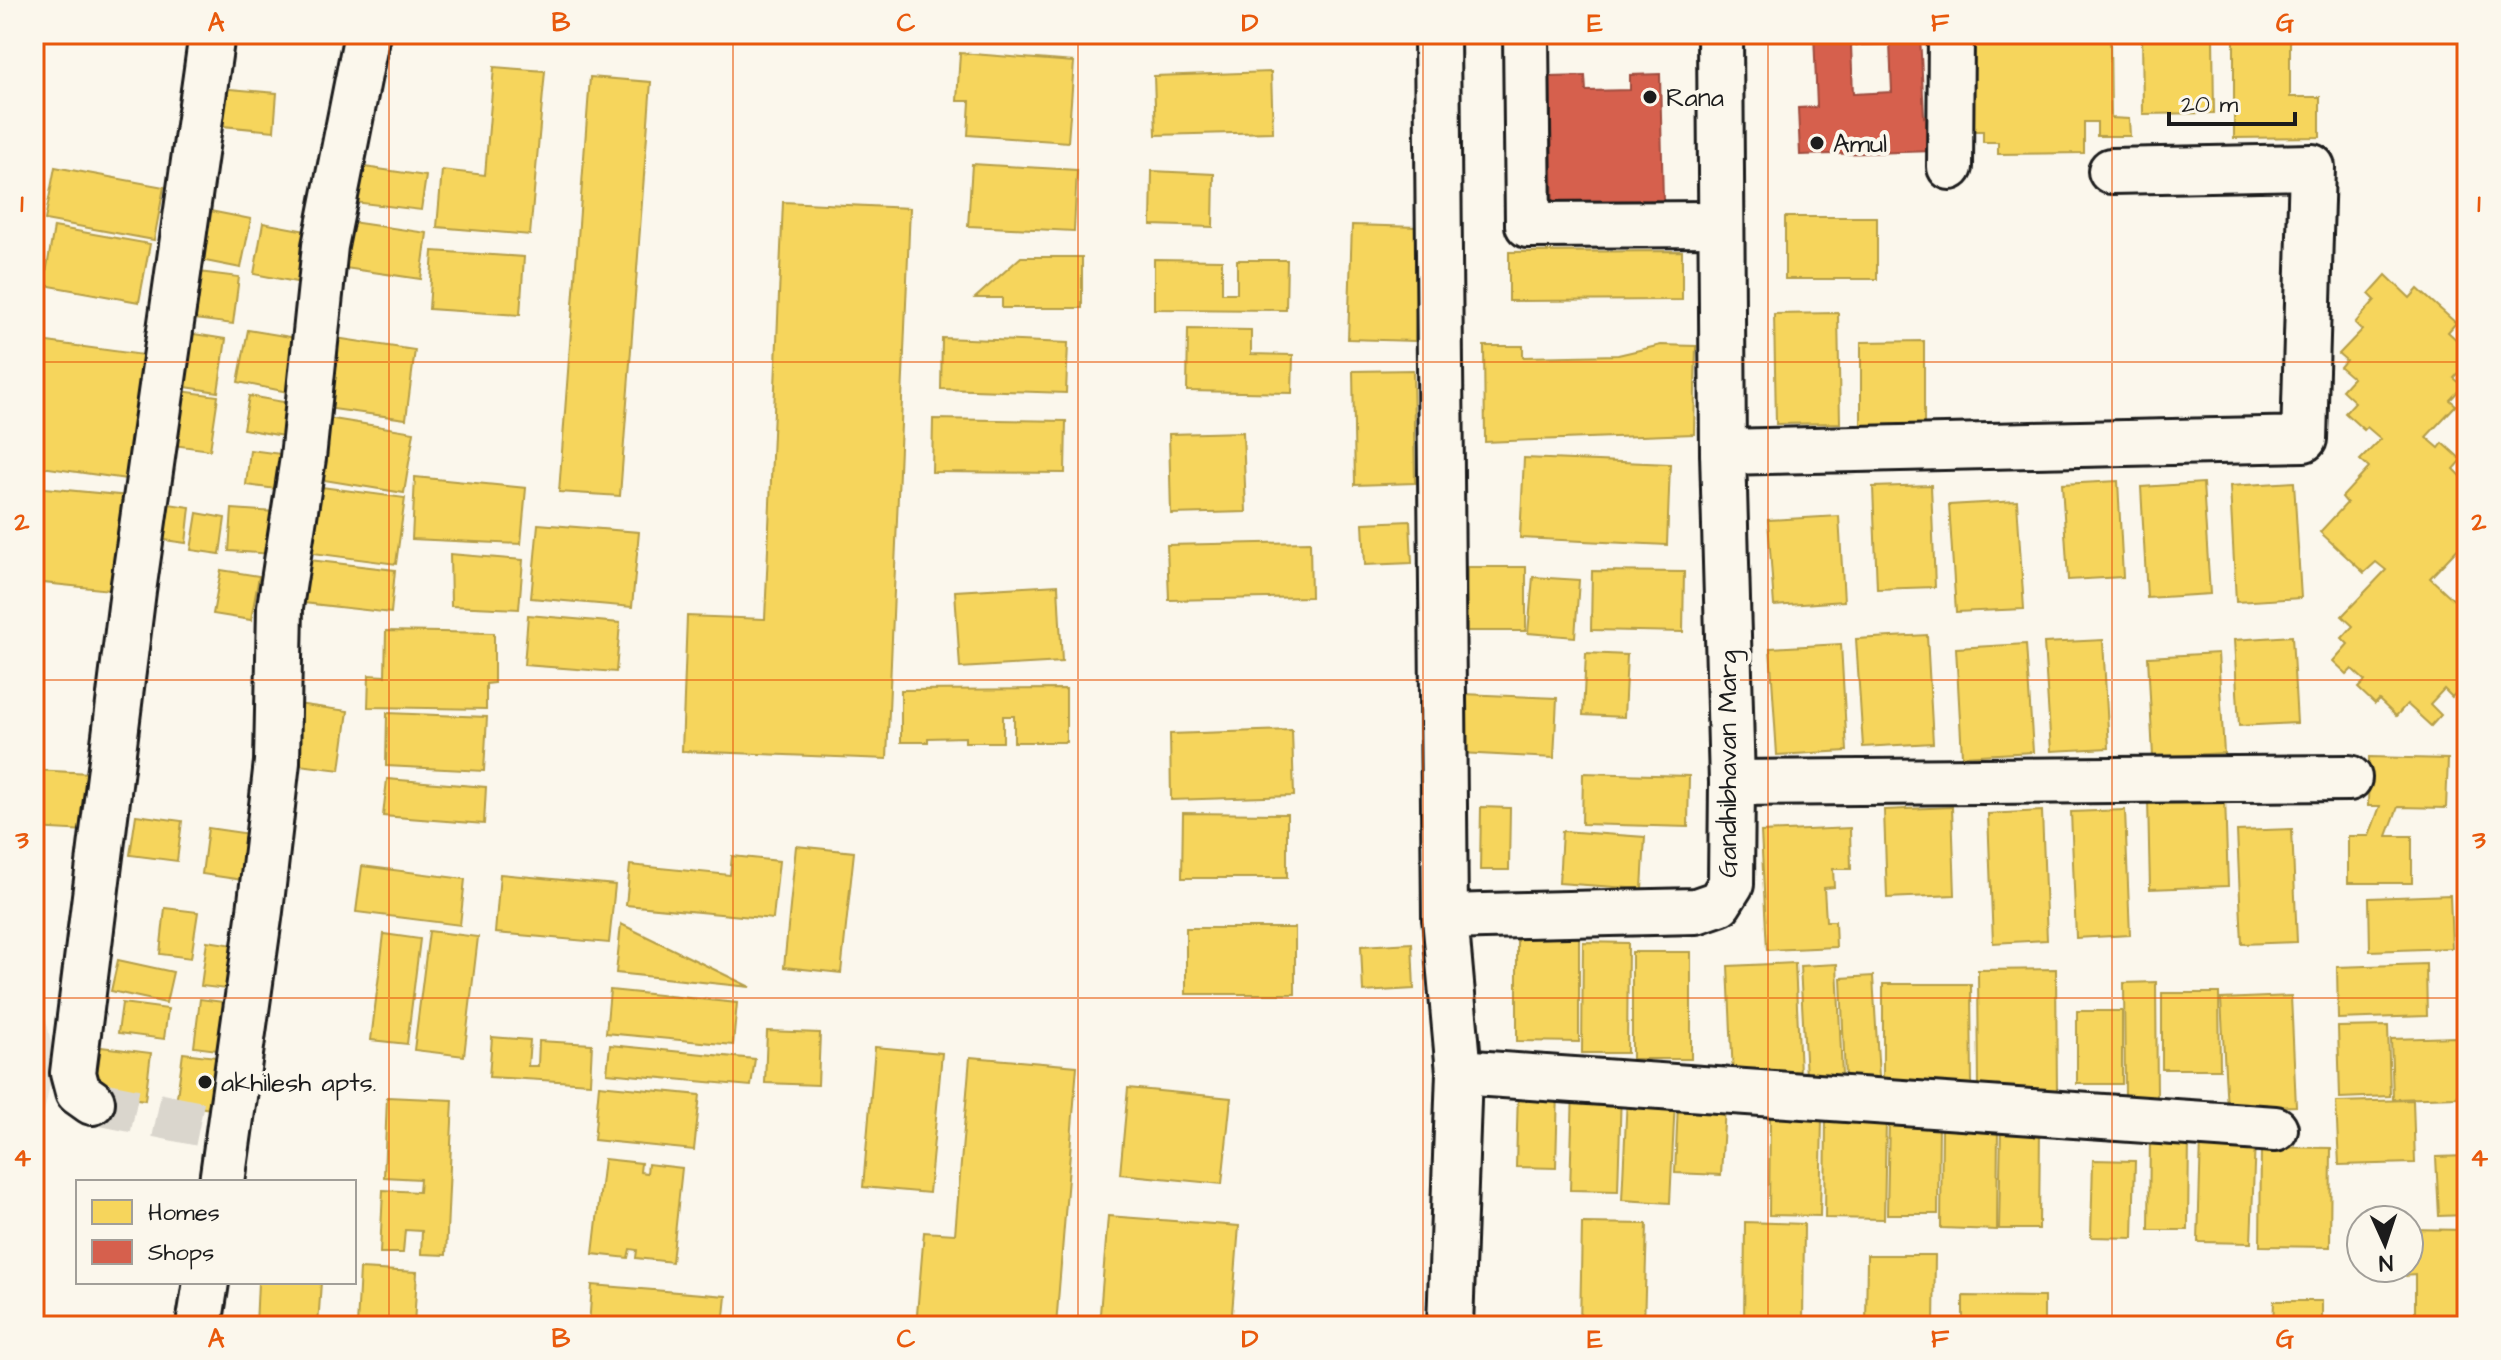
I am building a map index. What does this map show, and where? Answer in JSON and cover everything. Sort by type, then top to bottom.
[{"type":"street","points":[[92,1102],[78,1092],[73,1073],[133,591],[212,34]]},
{"type":"street","points":[[222,1180],[260,911],[277,762],[280,607],[303,458],[325,246],[367,34]]},
{"type":"street","points":[[1437,34],[1445,917],[1459,1072],[1450,1326]]},
{"type":"street","points":[[1526,34],[1528,225],[1721,224]]},
{"type":"street","name":"Gandhibhavan Marg","points":[[1445,917],[1696,911],[1719,903],[1731,884],[1732,783],[1723,452],[1720,34]]},
{"type":"street","points":[[1950,167],[1951,34]]},
{"type":"street","points":[[1723,452],[2304,439],[2312,167],[2111,171]]},
{"type":"street","points":[[1732,783],[2349,778]]},
{"type":"street","points":[[1459,1072],[2275,1129]]},
{"type":"street","points":[[199,1326],[206,1284]]},
{"type":"shaded area","points":[[34,978],[39,986],[55,1061],[34,1159]]},
{"type":"building: Homes","points":[[1969,34],[2110,34],[2111,118],[2129,119],[2130,136],[2097,136],[2097,122],[2084,122],[2084,153],[1998,154],[1998,142],[1983,142],[1983,131],[1969,131]]},
{"type":"building: Homes","points":[[2142,34],[2213,34],[2214,113],[2143,114]]},
{"type":"building: Homes","points":[[2234,34],[2290,34],[2290,97],[2320,97],[2320,137],[2234,138]]},
{"type":"building: Homes","points":[[960,53],[1074,62],[1068,142],[968,135],[970,101],[957,101]]},
{"type":"building: Homes","points":[[494,67],[545,71],[530,235],[437,227],[442,170],[485,175]]},
{"type":"building: Homes","points":[[1271,72],[1273,132],[1156,135],[1154,76]]},
{"type":"building: Homes","points":[[590,77],[651,82],[620,496],[559,492]]},
{"type":"building: Homes","points":[[206,87],[277,93],[274,131],[202,124]]},
{"type":"building: Homes","points":[[972,164],[1077,170],[1074,231],[968,226]]},
{"type":"building: Homes","points":[[358,166],[426,176],[421,210],[353,202]]},
{"type":"building: Homes","points":[[55,167],[164,187],[154,240],[45,220]]},
{"type":"building: Homes","points":[[1152,171],[1214,174],[1213,227],[1151,225]]},
{"type":"building: Homes","points":[[783,202],[910,208],[887,759],[682,751],[687,616],[765,619]]},
{"type":"building: Homes","points":[[195,208],[251,219],[241,268],[185,257]]},
{"type":"building: Homes","points":[[1785,217],[1877,217],[1877,279],[1785,279]]},
{"type":"building: Homes","points":[[338,220],[427,233],[421,279],[331,266]]},
{"type":"building: Homes","points":[[263,223],[317,233],[307,284],[254,274]]},
{"type":"building: Homes","points":[[1352,225],[1419,227],[1415,341],[1348,339]]},
{"type":"building: Homes","points":[[54,227],[150,244],[139,302],[44,285]]},
{"type":"building: Homes","points":[[433,251],[524,257],[520,315],[429,309]]},
{"type":"building: Homes","points":[[1682,251],[1682,300],[1509,301],[1509,252]]},
{"type":"building: Homes","points":[[1021,257],[1082,257],[1082,308],[1002,308],[1002,298],[975,298]]},
{"type":"building: Homes","points":[[1154,259],[1222,260],[1222,293],[1237,293],[1237,260],[1287,260],[1286,310],[1154,309]]},
{"type":"building: Homes","points":[[183,270],[239,277],[233,324],[178,317]]},
{"type":"building: Homes","points":[[2386,275],[2410,298],[2418,289],[2456,323],[2448,332],[2459,342],[2467,333],[2467,364],[2454,378],[2463,386],[2450,400],[2456,405],[2426,437],[2439,448],[2443,443],[2462,460],[2454,469],[2465,480],[2467,478],[2467,513],[2463,518],[2467,522],[2467,539],[2430,578],[2467,612],[2467,671],[2464,674],[2467,681],[2452,697],[2444,689],[2430,704],[2441,715],[2431,726],[2407,704],[2396,716],[2379,700],[2375,704],[2358,688],[2365,681],[2352,669],[2347,674],[2333,661],[2348,644],[2342,638],[2353,626],[2342,616],[2386,570],[2376,562],[2364,573],[2320,532],[2347,503],[2342,497],[2369,468],[2360,460],[2381,439],[2367,427],[2364,430],[2345,413],[2355,402],[2342,390],[2353,378],[2340,367],[2346,360],[2339,354],[2362,330],[2355,323],[2375,300],[2369,294]]},
{"type":"building: Homes","points":[[1838,313],[1840,423],[1776,424],[1774,314]]},
{"type":"building: Homes","points":[[1188,329],[1251,330],[1251,354],[1293,355],[1292,393],[1187,391]]},
{"type":"building: Homes","points":[[248,330],[303,339],[293,393],[238,382]]},
{"type":"building: Homes","points":[[175,331],[226,339],[218,392],[166,384]]},
{"type":"building: Homes","points":[[329,337],[415,350],[406,419],[318,407]]},
{"type":"building: Homes","points":[[942,338],[1068,343],[1066,393],[941,389]]},
{"type":"building: Homes","points":[[40,341],[151,356],[134,480],[34,466],[34,384]]},
{"type":"building: Homes","points":[[1924,341],[1924,432],[1861,433],[1861,342]]},
{"type":"building: Homes","points":[[1661,345],[1696,346],[1694,434],[1485,442],[1484,346],[1523,346],[1523,357],[1618,355]]},
{"type":"building: Homes","points":[[1413,370],[1415,483],[1355,485],[1353,371]]},
{"type":"building: Homes","points":[[166,389],[218,396],[210,450],[158,443]]},
{"type":"building: Homes","points":[[249,396],[295,404],[289,437],[243,429]]},
{"type":"building: Homes","points":[[327,418],[414,432],[404,493],[318,479]]},
{"type":"building: Homes","points":[[933,419],[1066,421],[1065,473],[932,472]]},
{"type":"building: Homes","points":[[1243,432],[1246,512],[1171,514],[1169,434]]},
{"type":"building: Homes","points":[[250,450],[289,455],[284,490],[246,485]]},
{"type":"building: Homes","points":[[1524,458],[1670,464],[1667,545],[1520,538]]},
{"type":"building: Homes","points":[[415,477],[526,488],[521,544],[412,539]]},
{"type":"building: Homes","points":[[2118,481],[2123,577],[2068,580],[2062,484]]},
{"type":"building: Homes","points":[[2294,482],[2301,598],[2236,602],[2230,486]]},
{"type":"building: Homes","points":[[2203,483],[2210,594],[2147,598],[2141,487]]},
{"type":"building: Homes","points":[[1931,485],[1935,587],[1877,589],[1873,487]]},
{"type":"building: Homes","points":[[314,486],[405,498],[396,564],[305,552]]},
{"type":"building: Homes","points":[[34,487],[129,496],[120,591],[34,582]]},
{"type":"building: Homes","points":[[148,501],[190,507],[186,543],[143,537]]},
{"type":"building: Homes","points":[[2017,501],[2024,609],[1956,612],[1949,505]]},
{"type":"building: Homes","points":[[232,509],[276,512],[273,554],[229,551]]},
{"type":"building: Homes","points":[[197,513],[225,518],[220,554],[191,550]]},
{"type":"building: Homes","points":[[1839,516],[1844,601],[1774,606],[1768,520]]},
{"type":"building: Homes","points":[[1410,521],[1412,563],[1365,565],[1363,523]]},
{"type":"building: Homes","points":[[538,524],[639,532],[632,607],[531,598]]},
{"type":"building: Homes","points":[[1310,542],[1311,597],[1169,600],[1167,545]]},
{"type":"building: Homes","points":[[450,554],[523,560],[519,609],[451,606]]},
{"type":"building: Homes","points":[[309,560],[395,570],[391,613],[304,603]]},
{"type":"building: Homes","points":[[1467,567],[1526,567],[1526,631],[1467,631]]},
{"type":"building: Homes","points":[[221,570],[259,576],[251,620],[213,614]]},
{"type":"building: Homes","points":[[1592,571],[1684,572],[1683,632],[1591,630]]},
{"type":"building: Homes","points":[[1533,577],[1579,580],[1575,637],[1528,633]]},
{"type":"building: Homes","points":[[1058,585],[1062,662],[960,668],[955,591]]},
{"type":"building: Homes","points":[[528,615],[620,623],[616,672],[524,665]]},
{"type":"building: Homes","points":[[386,631],[494,633],[494,683],[486,684],[486,709],[368,707],[369,675],[385,676]]},
{"type":"building: Homes","points":[[1927,635],[1933,743],[1863,747],[1856,639]]},
{"type":"building: Homes","points":[[2292,636],[2297,723],[2239,726],[2234,640]]},
{"type":"building: Homes","points":[[2103,640],[2109,748],[2051,751],[2044,643]]},
{"type":"building: Homes","points":[[1841,644],[1847,751],[1777,755],[1770,648]]},
{"type":"building: Homes","points":[[2026,644],[2033,752],[1962,756],[1956,648]]},
{"type":"building: Homes","points":[[1586,653],[1627,655],[1624,717],[1583,715]]},
{"type":"building: Homes","points":[[2218,653],[2224,753],[2153,757],[2148,657]]},
{"type":"building: Homes","points":[[1066,689],[1066,742],[1014,742],[1014,716],[1003,716],[1003,742],[965,742],[965,737],[901,742],[901,690]]},
{"type":"building: Homes","points":[[1463,694],[1557,698],[1554,758],[1460,753]]},
{"type":"building: Homes","points":[[297,704],[348,711],[340,770],[290,764]]},
{"type":"building: Homes","points":[[387,713],[487,717],[484,771],[386,766]]},
{"type":"building: Homes","points":[[1292,730],[1294,796],[1171,800],[1170,734]]},
{"type":"building: Homes","points":[[2369,757],[2448,759],[2446,808],[2398,807],[2387,836],[2412,836],[2412,883],[2348,883],[2348,836],[2369,836],[2380,806],[2368,806]]},
{"type":"building: Homes","points":[[34,770],[90,773],[87,831],[34,828]]},
{"type":"building: Homes","points":[[1583,773],[1689,776],[1688,827],[1582,824]]},
{"type":"building: Homes","points":[[387,779],[486,787],[484,824],[383,816]]},
{"type":"building: Homes","points":[[2225,797],[2228,886],[2150,889],[2148,800]]},
{"type":"building: Homes","points":[[1481,807],[1510,808],[1509,870],[1480,870]]},
{"type":"building: Homes","points":[[1952,807],[1955,895],[1887,898],[1884,810]]},
{"type":"building: Homes","points":[[2125,810],[2130,935],[2076,938],[2071,812]]},
{"type":"building: Homes","points":[[2042,811],[2047,940],[1993,943],[1988,814]]},
{"type":"building: Homes","points":[[1183,813],[1287,814],[1287,878],[1182,878]]},
{"type":"building: Homes","points":[[136,815],[182,821],[177,861],[130,855]]},
{"type":"building: Homes","points":[[208,828],[250,834],[243,880],[202,874]]},
{"type":"building: Homes","points":[[1850,828],[1851,869],[1833,869],[1834,887],[1824,888],[1826,921],[1835,921],[1836,947],[1767,950],[1761,832]]},
{"type":"building: Homes","points":[[2292,829],[2297,942],[2242,944],[2237,831]]},
{"type":"building: Homes","points":[[1562,831],[1645,837],[1642,889],[1559,883]]},
{"type":"building: Homes","points":[[796,846],[854,852],[841,973],[784,967]]},
{"type":"building: Homes","points":[[732,856],[779,861],[773,919],[626,905],[630,865],[730,875]]},
{"type":"building: Homes","points":[[362,866],[465,879],[460,925],[356,912]]},
{"type":"building: Homes","points":[[500,874],[615,885],[609,943],[495,933]]},
{"type":"building: Homes","points":[[2450,895],[2452,948],[2370,951],[2369,898]]},
{"type":"building: Homes","points":[[165,908],[198,912],[191,958],[160,954]]},
{"type":"building: Homes","points":[[621,924],[750,987],[616,973]]},
{"type":"building: Homes","points":[[1186,928],[1295,928],[1295,994],[1186,994]]},
{"type":"building: Homes","points":[[429,931],[478,937],[464,1056],[414,1050]]},
{"type":"building: Homes","points":[[384,934],[420,939],[407,1044],[371,1040]]},
{"type":"building: Homes","points":[[1517,937],[1579,938],[1579,1042],[1517,1041]]},
{"type":"building: Homes","points":[[207,941],[241,946],[234,990],[201,986]]},
{"type":"building: Homes","points":[[1583,942],[1628,943],[1627,1053],[1582,1053]]},
{"type":"building: Homes","points":[[1412,943],[1414,989],[1363,992],[1361,946]]},
{"type":"building: Homes","points":[[1632,952],[1691,952],[1691,1059],[1632,1059]]},
{"type":"building: Homes","points":[[118,960],[173,972],[166,1003],[111,991]]},
{"type":"building: Homes","points":[[1795,963],[1800,1072],[1733,1076],[1728,966]]},
{"type":"building: Homes","points":[[1837,964],[1842,1075],[1806,1077],[1800,966]]},
{"type":"building: Homes","points":[[2426,964],[2427,1016],[2338,1019],[2337,967]]},
{"type":"building: Homes","points":[[2056,969],[2057,1091],[1979,1091],[1978,970]]},
{"type":"building: Homes","points":[[1873,976],[1879,1077],[1845,1079],[1841,978]]},
{"type":"building: Homes","points":[[2156,982],[2157,1097],[2125,1098],[2124,983]]},
{"type":"building: Homes","points":[[1883,984],[1971,984],[1972,1086],[1883,1087]]},
{"type":"building: Homes","points":[[610,990],[737,1003],[733,1045],[606,1033]]},
{"type":"building: Homes","points":[[2162,993],[2219,993],[2220,1069],[2162,1069]]},
{"type":"building: Homes","points":[[2291,996],[2296,1106],[2227,1109],[2221,999]]},
{"type":"building: Homes","points":[[200,999],[239,1004],[232,1052],[194,1047]]},
{"type":"building: Homes","points":[[122,1003],[168,1009],[164,1039],[118,1033]]},
{"type":"building: Homes","points":[[2077,1011],[2122,1011],[2122,1084],[2077,1084]]},
{"type":"building: Homes","points":[[2388,1026],[2390,1096],[2340,1098],[2338,1027]]},
{"type":"building: Homes","points":[[767,1031],[820,1033],[818,1085],[765,1083]]},
{"type":"building: Homes","points":[[492,1037],[530,1040],[528,1066],[538,1066],[539,1041],[592,1044],[590,1083],[489,1077]]},
{"type":"building: Homes","points":[[2456,1037],[2458,1097],[2393,1099],[2391,1039]]},
{"type":"building: Homes","points":[[610,1045],[755,1059],[751,1086],[607,1073]]},
{"type":"building: Homes","points":[[101,1047],[151,1053],[145,1100],[94,1093]]},
{"type":"building: Homes","points":[[875,1047],[942,1053],[929,1193],[863,1187]]},
{"type":"building: Homes","name":"akhilesh apts.","points":[[183,1053],[233,1059],[226,1111],[176,1104]]},
{"type":"building: Homes","points":[[970,1057],[1077,1066],[1056,1326],[916,1326],[924,1232],[955,1234]]},
{"type":"building: Homes","points":[[599,1085],[700,1095],[694,1150],[594,1140]]},
{"type":"building: Homes","points":[[1128,1088],[1231,1098],[1222,1184],[1120,1174]]},
{"type":"building: Homes","points":[[1573,1089],[1621,1091],[1618,1191],[1570,1190]]},
{"type":"building: Homes","points":[[1518,1090],[1558,1090],[1556,1168],[1516,1167]]},
{"type":"building: Homes","points":[[387,1097],[453,1100],[446,1255],[421,1254],[422,1231],[405,1230],[403,1253],[380,1253],[383,1190],[419,1192],[420,1179],[384,1177]]},
{"type":"building: Homes","points":[[1627,1097],[1675,1100],[1670,1203],[1622,1200]]},
{"type":"building: Homes","points":[[2413,1100],[2415,1163],[2339,1165],[2336,1102]]},
{"type":"building: Homes","points":[[1678,1103],[1725,1106],[1721,1175],[1675,1173]]},
{"type":"building: Homes","points":[[1770,1117],[1822,1117],[1820,1216],[1769,1215]]},
{"type":"building: Homes","points":[[1826,1119],[1886,1120],[1884,1219],[1825,1218]]},
{"type":"building: Homes","points":[[1889,1120],[1939,1120],[1938,1214],[1887,1214]]},
{"type":"building: Homes","points":[[1942,1126],[1998,1127],[1997,1230],[1941,1228]]},
{"type":"building: Homes","points":[[2001,1127],[2040,1128],[2039,1229],[1999,1229]]},
{"type":"building: Homes","points":[[2150,1135],[2189,1135],[2188,1230],[2149,1230]]},
{"type":"building: Homes","points":[[2201,1138],[2255,1140],[2251,1243],[2198,1242]]},
{"type":"building: Homes","points":[[2261,1147],[2331,1148],[2330,1247],[2260,1246]]},
{"type":"building: Homes","points":[[2467,1156],[2467,1215],[2439,1216],[2436,1157]]},
{"type":"building: Homes","points":[[604,1159],[641,1163],[640,1172],[647,1173],[648,1164],[682,1168],[672,1262],[636,1258],[637,1250],[630,1249],[628,1258],[593,1254]]},
{"type":"building: Homes","points":[[2093,1160],[2135,1161],[2133,1238],[2091,1237]]},
{"type":"building: Homes","points":[[1108,1216],[1239,1226],[1231,1326],[1099,1326]]},
{"type":"building: Homes","points":[[1745,1222],[1804,1224],[1803,1326],[1744,1326]]},
{"type":"building: Homes","points":[[1582,1223],[1647,1224],[1644,1326],[1580,1326]]},
{"type":"building: Homes","points":[[2425,1229],[2467,1230],[2467,1326],[2415,1326],[2415,1284],[2425,1284]]},
{"type":"building: Homes","points":[[1867,1255],[1935,1255],[1934,1326],[1866,1326]]},
{"type":"building: Homes","points":[[360,1269],[417,1272],[414,1326],[357,1326]]},
{"type":"building: Homes","points":[[258,1284],[321,1284],[318,1326],[256,1326]]},
{"type":"building: Homes","points":[[592,1285],[726,1296],[723,1326],[589,1326]]},
{"type":"building: Homes","points":[[1963,1296],[2044,1297],[2044,1326],[1963,1326]]},
{"type":"building: Homes","points":[[2274,1301],[2322,1301],[2322,1326],[2273,1326]]},
{"type":"building: Shops","points":[[1814,34],[1920,34],[1924,117],[1936,110],[1935,151],[1800,155],[1798,108],[1817,107]],"holes":[[[1890,44],[1892,92],[1853,94],[1851,45]]]},
{"type":"building: Shops","points":[[1660,74],[1663,201],[1553,204],[1550,77],[1585,76],[1586,91],[1630,90],[1630,75]]},
{"type":"tunnel","points":[[92,1102],[230,1130]]},
{"type":"place","name":"Rana","points":[[1650,97]]},
{"type":"place","name":"Amul","points":[[1817,143]]},
{"type":"place","name":"akhilesh apts.","points":[[205,1082]]}]
